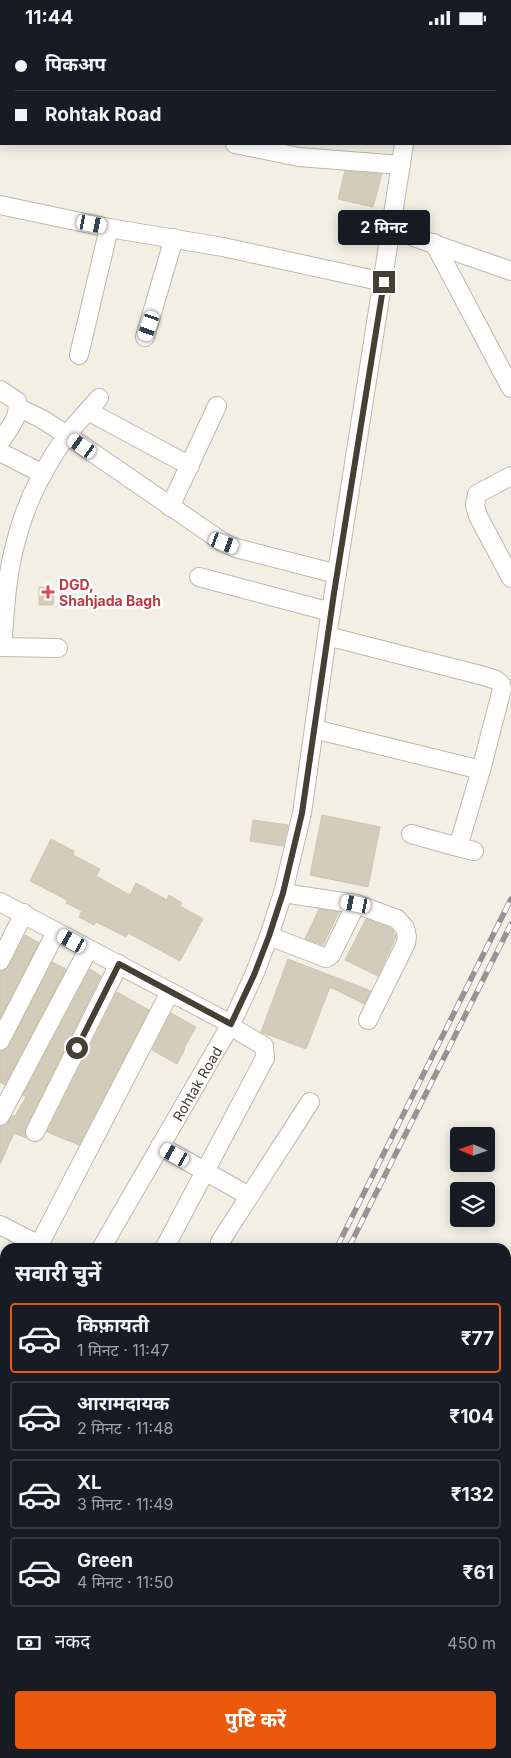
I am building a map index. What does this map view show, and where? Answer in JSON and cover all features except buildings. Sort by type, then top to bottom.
[{"type":"street","points":[[240,145],[287,155],[334,151],[401,165]]},
{"type":"street","name":"Rohtak Road","points":[[105,1243],[231,1025],[254,975],[283,893],[302,813],[327,636],[384,282],[404,145]]},
{"type":"street","points":[[0,205],[109,228],[174,237],[384,282]]},
{"type":"street","points":[[79,355],[109,228]]},
{"type":"street","points":[[391,229],[511,271]]},
{"type":"street","points":[[145,337],[174,237]]},
{"type":"street","points":[[434,243],[511,388]]},
{"type":"street","points":[[0,390],[17,401],[19,408],[18,414],[0,442]]},
{"type":"street","points":[[58,648],[1,647],[14,545],[23,516],[43,474],[67,435],[94,404],[190,466]]},
{"type":"street","points":[[170,507],[217,406]]},
{"type":"street","points":[[19,408],[42,419],[67,435],[224,543],[236,548],[337,574]]},
{"type":"street","points":[[0,452],[43,474]]},
{"type":"street","points":[[511,476],[477,494],[475,505],[478,516],[511,578]]},
{"type":"street","points":[[199,577],[331,612]]},
{"type":"street","points":[[327,636],[484,676],[501,684],[502,689],[481,770],[466,849],[411,834]]},
{"type":"street","points":[[314,729],[481,770]]},
{"type":"street","points":[[283,893],[356,904],[397,919],[406,928],[406,943],[368,1020]]},
{"type":"street","points":[[0,901],[88,950],[119,964],[231,1025],[264,1046],[265,1058],[167,1243]]},
{"type":"street","points":[[269,936],[323,958],[328,957],[356,904]]},
{"type":"street","points":[[0,961],[24,913]]},
{"type":"street","points":[[0,1041],[56,932]]},
{"type":"street","points":[[0,1116],[88,950]]},
{"type":"street","points":[[35,1132],[119,964]]},
{"type":"street","points":[[42,1243],[170,992]]},
{"type":"street","points":[[220,1241],[310,1103]]},
{"type":"street","points":[[160,1146],[249,1197]]},
{"type":"street","points":[[0,1225],[33,1243]]},
{"type":"railway","points":[[339,1243],[511,899]]},
{"type":"railway","points":[[351,1243],[511,924]]},
{"type":"place","name":"DGD, Shahjada Bagh","points":[[48,592]]},
{"type":"route","points":[[77,1048],[119,964],[231,1024],[254,975],[283,893],[302,813],[334,593],[384,282]]}]
